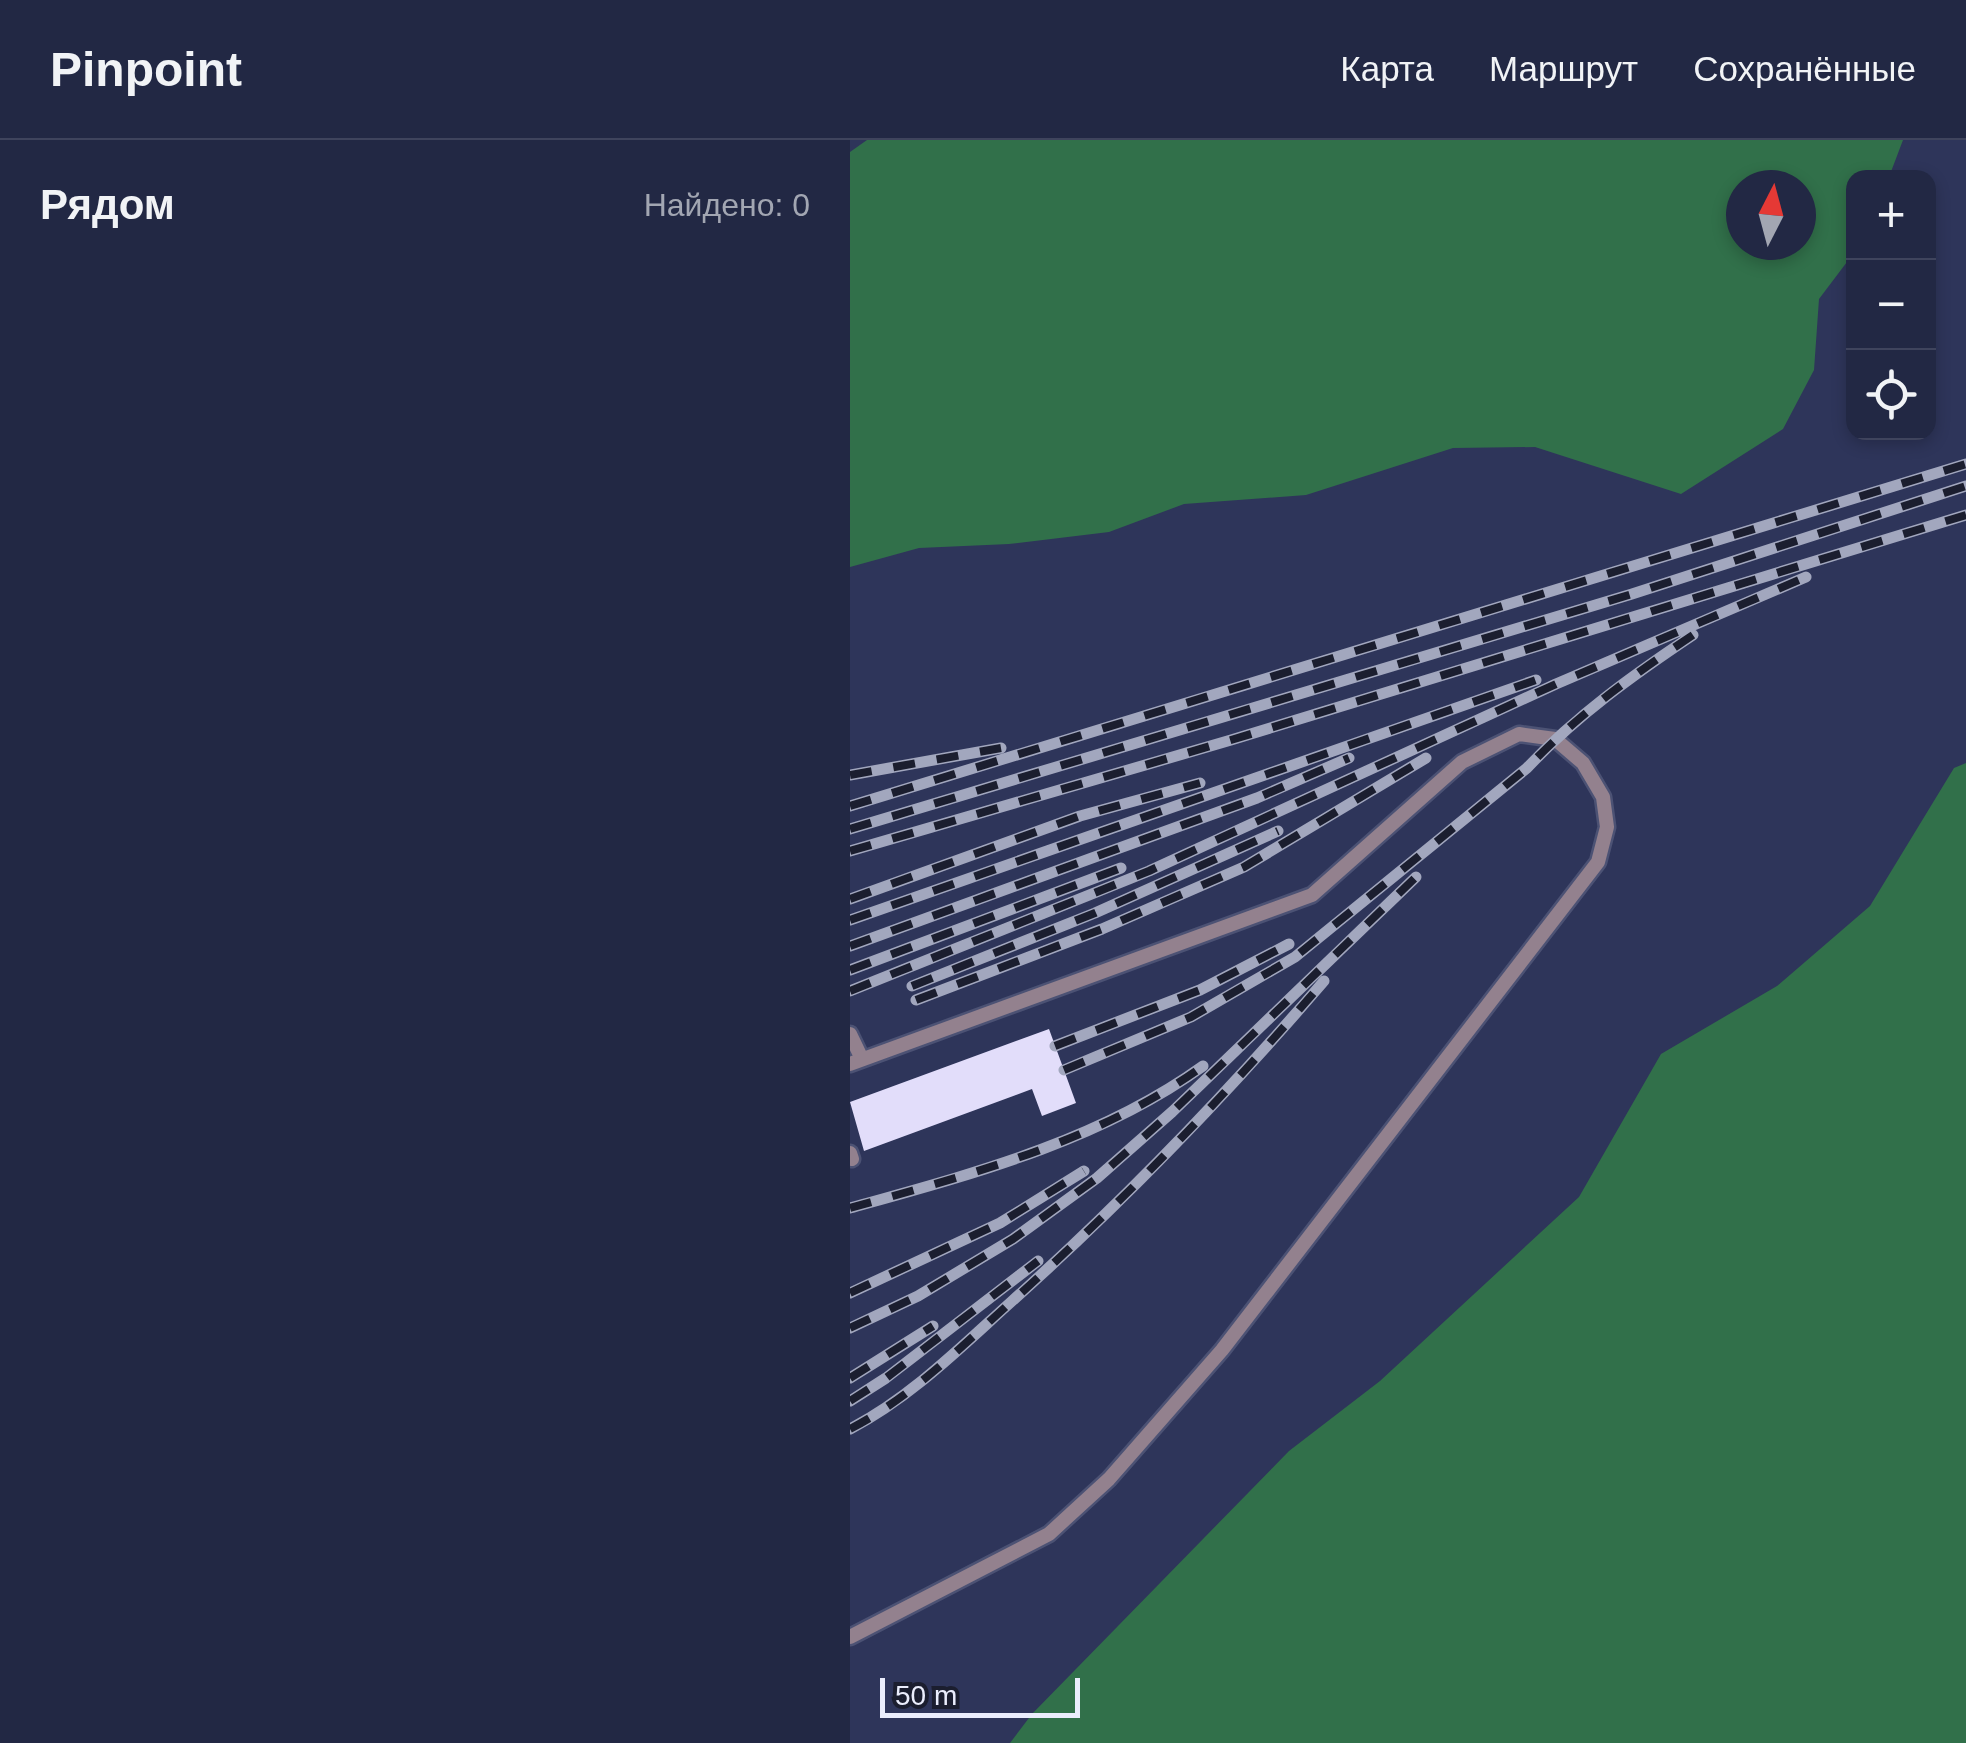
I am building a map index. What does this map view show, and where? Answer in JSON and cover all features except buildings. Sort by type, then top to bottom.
[{"type":"lane","points":[[850,1034],[856,1061],[1312,895],[1462,762],[1519,734],[1555,739],[1583,763],[1603,797],[1607,827],[1598,862],[1222,1350],[1109,1479],[1049,1534],[850,1637]]},
{"type":"green space","points":[[867,140],[1903,140],[1892,170],[1846,170],[1846,263],[1819,299],[1814,370],[1783,429],[1681,494],[1535,447],[1453,448],[1306,495],[1184,504],[1109,532],[1009,544],[919,548],[850,567],[850,152]]},
{"type":"green space","points":[[1966,763],[1966,1743],[1010,1743],[1032,1714],[1289,1451],[1380,1381],[1579,1197],[1661,1054],[1777,986],[1870,906],[1954,768]]},
{"type":"railway","points":[[850,806],[1966,464]]},
{"type":"railway","points":[[850,829],[1632,594],[1966,486]]},
{"type":"railway","points":[[850,851],[1231,740],[1966,515]]},
{"type":"railway","points":[[850,991],[1149,871],[1556,684],[1806,577]]},
{"type":"railway","points":[[1064,1070],[1191,1017],[1295,957],[1527,768],[1585,714],[1693,635]]},
{"type":"railway","points":[[850,920],[1536,680]]},
{"type":"railway","points":[[850,775],[1001,748]]},
{"type":"railway","points":[[850,946],[1257,798],[1349,758]]},
{"type":"railway","points":[[916,1000],[1102,929],[1244,867],[1426,758]]},
{"type":"railway","points":[[850,899],[1080,816],[1200,783]]},
{"type":"railway","points":[[912,986],[1095,913],[1278,831]]},
{"type":"railway","points":[[850,970],[1121,868]]},
{"type":"railway","points":[[850,1328],[918,1296],[1013,1239],[1097,1178],[1172,1112],[1416,877]]},
{"type":"railway","points":[[1055,1046],[1200,990],[1289,944]]},
{"type":"railway","points":[[850,1429],[934,1371],[1053,1264],[1211,1106],[1324,981]]},
{"type":"railway","points":[[850,1208],[988,1168],[1078,1135],[1163,1092],[1203,1066]]},
{"type":"railway","points":[[850,1293],[1000,1223],[1084,1171]]},
{"type":"railway","points":[[850,1401],[886,1378],[1038,1261]]},
{"type":"railway","points":[[850,1378],[933,1326]]}]
